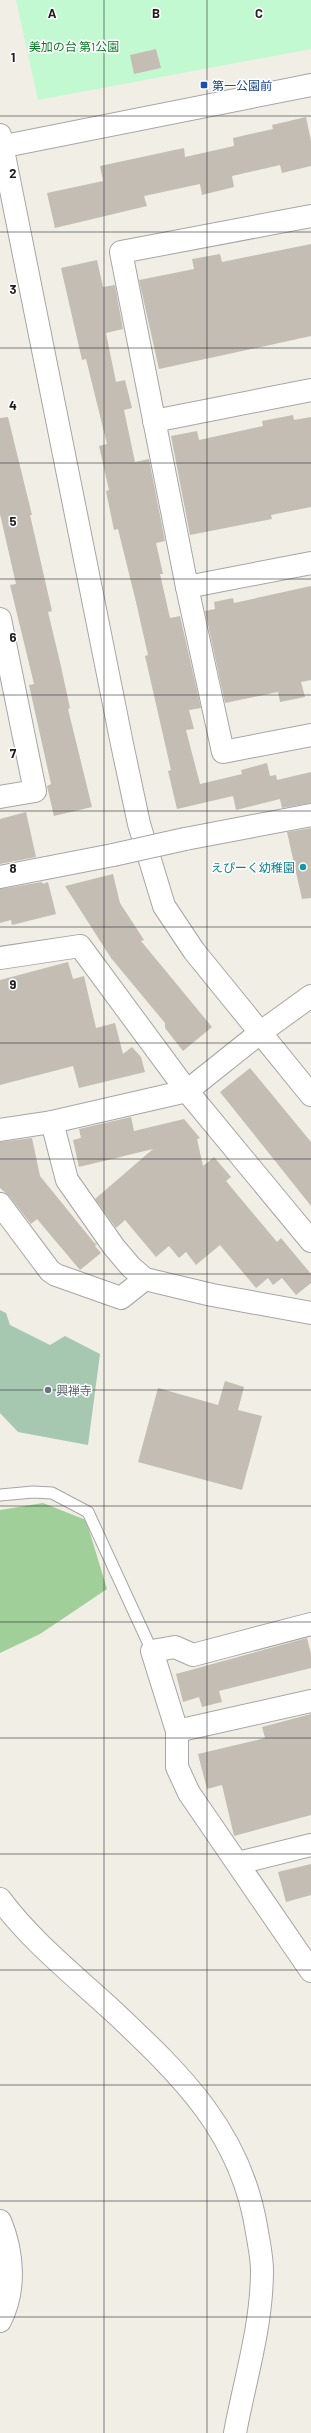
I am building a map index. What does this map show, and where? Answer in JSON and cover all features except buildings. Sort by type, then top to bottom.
[{"type":"street","points":[[311,85],[1,143],[122,744],[139,824],[151,868],[164,906],[194,951],[311,1095]]},
{"type":"street","points":[[311,216],[121,252],[187,587],[223,752],[311,735]]},
{"type":"street","points":[[154,421],[311,390]]},
{"type":"street","points":[[187,587],[311,563]]},
{"type":"street","points":[[0,621],[35,791],[0,798]]},
{"type":"street","points":[[0,877],[311,815]]},
{"type":"street","points":[[0,958],[80,946],[187,1091],[311,1241]]},
{"type":"street","points":[[0,1130],[52,1122],[187,1091],[261,1032],[311,996]]},
{"type":"street","points":[[52,1122],[68,1180],[114,1247],[131,1267],[146,1279],[212,1295],[311,1313]]},
{"type":"street","points":[[0,1204],[50,1271],[121,1298],[146,1279]]},
{"type":"street","points":[[311,1624],[193,1655],[176,1647],[152,1651],[177,1731],[177,1767],[189,1793],[311,1971]]},
{"type":"street","points":[[177,1731],[311,1701]]},
{"type":"street","points":[[238,1863],[311,1845]]},
{"type":"street","points":[[0,1899],[39,1943],[139,2036],[187,2085],[213,2117],[236,2158],[250,2198],[262,2269],[256,2341],[235,2433]]},
{"type":"street","points":[[0,2221],[11,2254],[10,2284],[4,2313],[0,2321]]},
{"type":"lane","points":[[0,1495],[33,1492],[52,1494],[88,1512],[152,1651]]},
{"type":"green space","name":"美加の台 第1公園","points":[[16,0],[311,0],[311,49],[38,100]]},
{"type":"green space","name":"興禅寺","points":[[0,1310],[6,1313],[10,1325],[50,1345],[65,1336],[100,1354],[88,1445],[18,1432],[0,1413]]},
{"type":"green space","points":[[43,1503],[86,1520],[107,1589],[40,1634],[0,1653],[0,1510]]},
{"type":"place","name":"第一公園前","points":[[204,85]]},
{"type":"place","name":"えぴーく幼稚園","points":[[303,867]]},
{"type":"place","name":"興禅寺","points":[[48,1390]]}]
